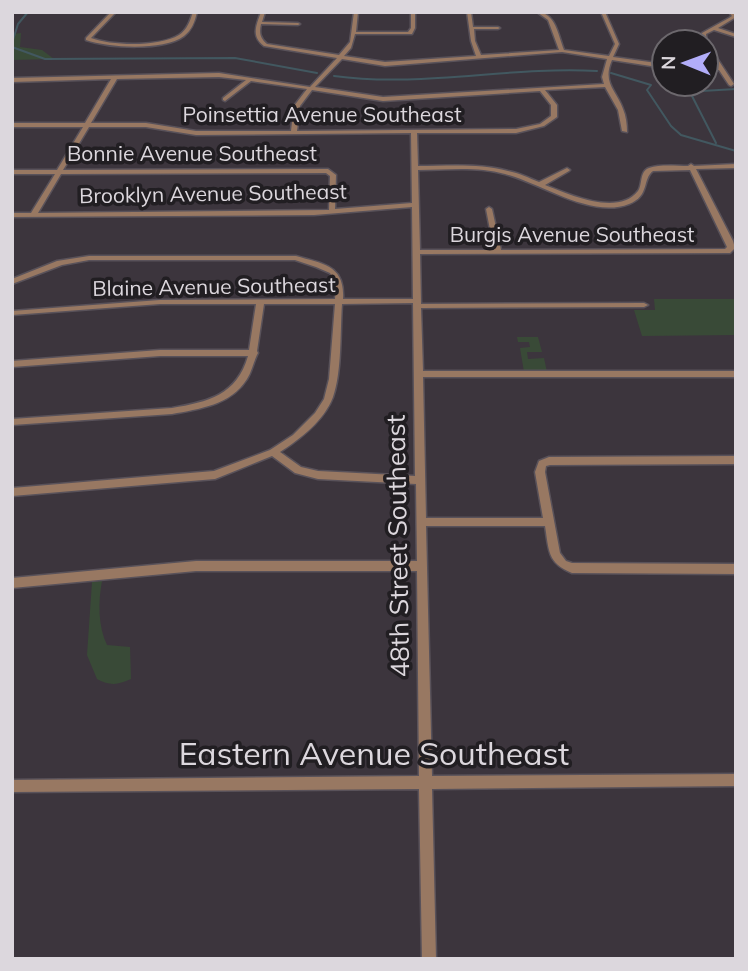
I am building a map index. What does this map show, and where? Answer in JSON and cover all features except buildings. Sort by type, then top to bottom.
[{"type":"street","points":[[114,12],[93,30],[88,39],[109,44],[166,42],[185,33],[195,12]]},
{"type":"street","points":[[263,12],[256,34],[261,41],[279,49],[340,58],[385,64],[562,51],[650,64]]},
{"type":"street","points":[[294,133],[298,106],[351,45],[356,12]]},
{"type":"street","points":[[353,33],[410,33],[413,28],[413,12]]},
{"type":"street","points":[[469,12],[479,58]]},
{"type":"street","points":[[539,12],[550,19],[562,51]]},
{"type":"street","points":[[603,12],[617,44],[605,70],[607,85],[617,100],[625,131]]},
{"type":"street","points":[[714,28],[733,15]]},
{"type":"street","points":[[259,23],[298,24]]},
{"type":"street","points":[[471,28],[498,28]]},
{"type":"street","points":[[721,68],[731,83]]},
{"type":"street","points":[[12,80],[208,75],[383,99],[607,85]]},
{"type":"street","points":[[34,214],[114,79]]},
{"type":"street","points":[[225,99],[251,79]]},
{"type":"street","name":"Poinsettia Avenue Southeast","points":[[12,125],[146,125],[196,133],[528,130],[550,121],[555,114],[554,105],[542,90]]},
{"type":"street","name":"48th Street Southeast","points":[[414,132],[419,480],[423,522],[428,782],[429,959]]},
{"type":"street","name":"Burgis Avenue Southeast","points":[[416,252],[727,251],[731,248],[729,241],[691,166]]},
{"type":"street","points":[[415,168],[491,169],[541,184],[575,200],[594,204],[617,203],[637,196],[644,189],[647,172],[652,169],[736,166]]},
{"type":"street","points":[[541,184],[567,170]]},
{"type":"street","name":"Bonnie Avenue Southeast","points":[[12,172],[328,171],[333,175],[332,211]]},
{"type":"street","name":"Brooklyn Avenue Southeast","points":[[12,215],[332,211],[415,205]]},
{"type":"street","points":[[489,209],[498,252]]},
{"type":"street","points":[[12,282],[60,262],[89,258],[296,258],[332,272],[340,284],[333,379],[329,397],[318,415],[296,437],[273,452],[215,475],[12,492]]},
{"type":"street","points":[[12,271],[21,276]]},
{"type":"street","name":"Blaine Avenue Southeast","points":[[12,313],[160,302],[338,301],[644,305]]},
{"type":"street","points":[[12,422],[198,407],[220,398],[245,378],[254,353],[260,302]]},
{"type":"street","points":[[12,364],[160,353],[254,353]]},
{"type":"street","points":[[419,374],[736,374]]},
{"type":"street","points":[[273,452],[298,470],[318,475],[419,480]]},
{"type":"street","points":[[731,569],[572,568],[562,564],[555,555],[540,472],[542,464],[549,461],[736,460]]},
{"type":"street","points":[[423,522],[549,522]]},
{"type":"street","points":[[12,583],[196,566],[423,566]]},
{"type":"street","name":"Eastern Avenue Southeast","points":[[12,786],[736,780]]},
{"type":"green space","points":[[21,33],[20,47],[42,50],[54,59],[12,60],[12,34]]},
{"type":"green space","points":[[654,299],[736,299],[736,335],[642,336],[634,310],[655,310]]},
{"type":"green space","points":[[517,337],[538,337],[542,352],[527,352],[528,359],[544,358],[547,372],[524,372],[520,348],[530,347],[529,342],[518,342]]},
{"type":"green space","points":[[102,581],[100,614],[107,645],[130,647],[131,679],[110,684],[97,679],[87,655],[92,582]]},
{"type":"waterway","points":[[12,43],[18,24],[28,12]]},
{"type":"waterway","points":[[12,47],[45,59],[235,58],[317,73]]},
{"type":"waterway","points":[[334,76],[400,80],[531,71],[597,71]]},
{"type":"waterway","points":[[611,73],[651,85],[647,90],[671,126],[681,135],[736,151]]},
{"type":"waterway","points":[[716,143],[692,96],[702,91],[736,89]]}]
